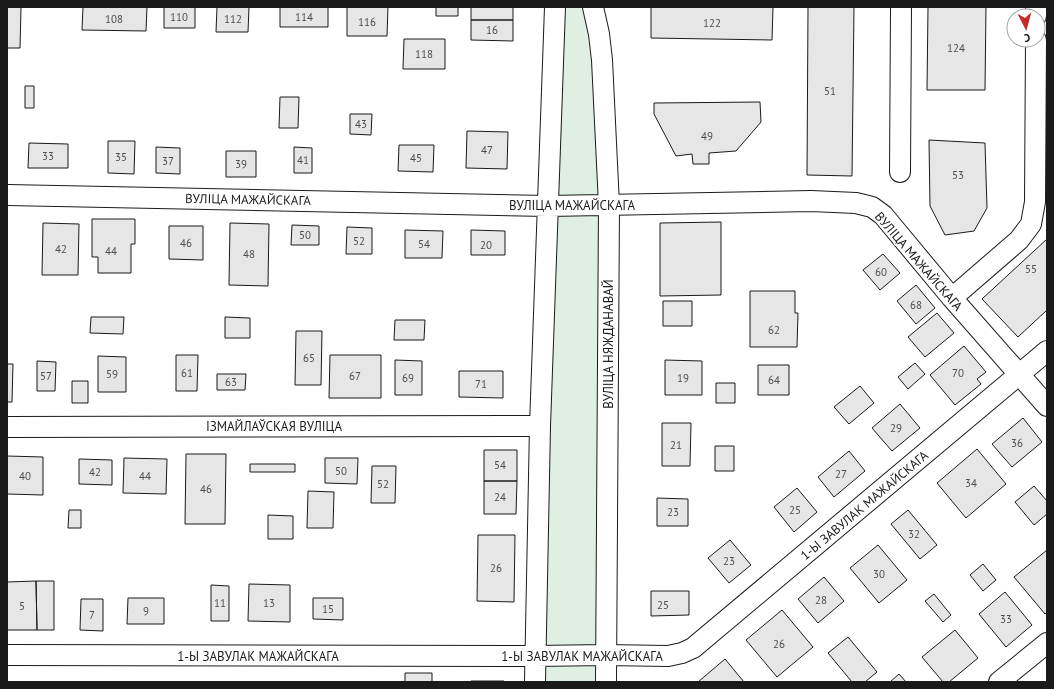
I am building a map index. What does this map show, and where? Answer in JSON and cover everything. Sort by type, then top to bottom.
[{"type":"street","points":[[535,682],[540,426],[555,7]]},
{"type":"street","name":"ВУЛІЦА НЯЖДАНАВАЙ","points":[[593,7],[599,34],[602,60],[609,205],[606,682]]},
{"type":"street","points":[[900,172],[901,7]]},
{"type":"street","points":[[952,298],[1020,240],[1031,224],[1035,202],[1036,48]]},
{"type":"street","name":"ВУЛІЦА МАЖАЙСКАГА","points":[[7,194],[548,206],[811,202],[861,204],[872,207],[883,215],[952,298],[1019,376],[1047,406]]},
{"type":"street","name":"1-Ы ЗАВУЛАК МАЖАЙСКАГА","points":[[7,655],[668,656],[682,653],[694,648],[1047,351]]},
{"type":"street","name":"ІЗМАЙЛАЎСКАЯ ВУЛІЦА","points":[[7,427],[540,426]]},
{"type":"street","points":[[999,682],[1047,644]]},
{"type":"green space","points":[[555,7],[593,7],[599,34],[606,682],[535,682]]},
{"type":"building","points":[[7,7],[21,7],[20,48],[7,48]]},
{"type":"building","points":[[83,7],[147,7],[146,31],[82,30]]},
{"type":"building","points":[[164,7],[195,7],[195,28],[164,28]]},
{"type":"building","points":[[217,7],[249,7],[248,32],[216,32]]},
{"type":"building","points":[[280,7],[328,7],[328,27],[280,27]]},
{"type":"building","points":[[347,7],[388,7],[387,36],[347,36]]},
{"type":"building","points":[[436,7],[458,7],[458,16],[436,16]]},
{"type":"building","points":[[471,7],[513,7],[513,20],[471,20]]},
{"type":"building","points":[[651,7],[773,7],[772,40],[651,38]]},
{"type":"building","points":[[808,7],[854,7],[852,176],[807,175]]},
{"type":"building","points":[[928,7],[986,7],[985,90],[927,90]]},
{"type":"building","points":[[471,20],[513,20],[513,41],[471,40]]},
{"type":"building","points":[[404,39],[445,39],[445,69],[403,69]]},
{"type":"building","points":[[25,86],[34,86],[34,108],[25,108]]},
{"type":"building","points":[[280,97],[299,97],[298,128],[279,128]]},
{"type":"building","points":[[760,102],[761,122],[736,151],[709,153],[709,164],[693,164],[692,154],[676,156],[654,114],[654,103]]},
{"type":"building","points":[[350,114],[372,114],[371,135],[350,134]]},
{"type":"building","points":[[467,131],[508,132],[507,169],[466,168]]},
{"type":"building","points":[[929,140],[985,143],[987,208],[974,231],[945,235],[930,206]]},
{"type":"building","points":[[108,141],[135,141],[134,174],[108,173]]},
{"type":"building","points":[[29,143],[68,144],[68,168],[28,168]]},
{"type":"building","points":[[399,145],[434,145],[433,172],[398,171]]},
{"type":"building","points":[[156,147],[180,148],[180,174],[156,173]]},
{"type":"building","points":[[294,147],[312,148],[312,173],[294,173]]},
{"type":"building","points":[[226,151],[256,151],[256,177],[226,177]]},
{"type":"building","points":[[92,219],[135,219],[135,244],[131,244],[131,273],[98,273],[98,257],[92,257]]},
{"type":"building","points":[[721,222],[721,295],[660,296],[660,223]]},
{"type":"building","points":[[43,223],[79,224],[78,275],[42,275]]},
{"type":"building","points":[[230,223],[269,224],[268,286],[229,285]]},
{"type":"building","points":[[292,225],[319,226],[319,245],[291,245]]},
{"type":"building","points":[[169,226],[203,226],[203,260],[169,259]]},
{"type":"building","points":[[347,227],[372,228],[372,254],[346,254]]},
{"type":"building","points":[[405,230],[443,231],[442,258],[405,258]]},
{"type":"building","points":[[471,230],[505,231],[505,255],[471,255]]},
{"type":"building","points":[[1047,239],[1047,310],[1018,337],[982,299]]},
{"type":"building","points":[[883,254],[900,273],[880,290],[863,270]]},
{"type":"building","points":[[916,285],[935,308],[916,324],[897,301]]},
{"type":"building","points":[[750,291],[795,291],[795,313],[798,313],[797,347],[750,347]]},
{"type":"building","points":[[663,301],[692,301],[692,326],[663,326]]},
{"type":"building","points":[[937,313],[954,333],[925,357],[908,337]]},
{"type":"building","points":[[91,317],[124,317],[123,334],[90,333]]},
{"type":"building","points":[[225,317],[250,318],[250,338],[225,338]]},
{"type":"building","points":[[395,320],[425,320],[424,340],[394,340]]},
{"type":"building","points":[[296,331],[322,331],[321,385],[295,385]]},
{"type":"building","points":[[964,346],[986,372],[977,379],[981,384],[955,405],[930,375]]},
{"type":"building","points":[[176,355],[198,355],[197,391],[176,391]]},
{"type":"building","points":[[330,355],[381,355],[381,398],[329,398]]},
{"type":"building","points":[[98,356],[126,357],[126,392],[98,392]]},
{"type":"building","points":[[395,360],[422,361],[422,395],[395,395]]},
{"type":"building","points":[[665,360],[702,361],[702,395],[665,395]]},
{"type":"building","points":[[37,361],[56,362],[55,391],[37,391]]},
{"type":"building","points":[[915,363],[925,374],[908,389],[898,377]]},
{"type":"building","points":[[7,364],[13,364],[12,402],[7,402]]},
{"type":"building","points":[[758,365],[789,365],[789,395],[758,395]]},
{"type":"building","points":[[459,371],[503,371],[503,398],[459,397]]},
{"type":"building","points":[[217,374],[246,374],[245,390],[217,390]]},
{"type":"building","points":[[72,381],[88,381],[88,403],[72,403]]},
{"type":"building","points":[[716,383],[735,383],[735,403],[716,403]]},
{"type":"building","points":[[860,386],[874,403],[849,424],[834,407]]},
{"type":"building","points":[[900,404],[920,428],[892,451],[872,428]]},
{"type":"building","points":[[1023,418],[1042,442],[1012,467],[992,444]]},
{"type":"building","points":[[662,423],[691,423],[690,466],[662,466]]},
{"type":"building","points":[[715,446],[734,446],[734,471],[715,471]]},
{"type":"building","points":[[977,449],[1006,484],[966,518],[937,483]]},
{"type":"building","points":[[484,450],[517,450],[517,481],[484,481]]},
{"type":"building","points":[[849,451],[865,471],[834,497],[818,477]]},
{"type":"building","points":[[186,454],[226,454],[225,524],[185,524]]},
{"type":"building","points":[[7,456],[43,457],[43,495],[7,494]]},
{"type":"building","points":[[124,458],[167,459],[166,494],[123,493]]},
{"type":"building","points":[[325,458],[358,458],[357,484],[325,483]]},
{"type":"building","points":[[79,459],[112,460],[112,485],[79,484]]},
{"type":"building","points":[[250,464],[295,464],[295,472],[250,472]]},
{"type":"building","points":[[372,466],[396,466],[395,503],[371,503]]},
{"type":"building","points":[[484,481],[517,481],[516,514],[484,514]]},
{"type":"building","points":[[1034,486],[1047,501],[1047,514],[1034,525],[1015,502]]},
{"type":"building","points":[[797,488],[817,512],[794,532],[774,507]]},
{"type":"building","points":[[308,491],[334,492],[333,528],[307,528]]},
{"type":"building","points":[[657,498],[688,499],[688,526],[657,526]]},
{"type":"building","points":[[69,510],[81,510],[81,528],[68,528]]},
{"type":"building","points":[[908,510],[937,545],[920,559],[891,524]]},
{"type":"building","points":[[268,515],[293,516],[293,539],[268,539]]},
{"type":"building","points":[[478,535],[515,535],[514,602],[477,601]]},
{"type":"building","points":[[730,540],[751,565],[729,583],[708,558]]},
{"type":"building","points":[[878,545],[907,580],[879,603],[850,568]]},
{"type":"building","points":[[1047,550],[1047,612],[1045,614],[1014,577]]},
{"type":"building","points":[[983,564],[996,580],[983,591],[970,575]]},
{"type":"building","points":[[824,577],[844,601],[818,623],[798,599]]},
{"type":"building","points":[[36,581],[37,630],[7,630],[7,582]]},
{"type":"building","points":[[36,581],[54,581],[54,630],[37,630]]},
{"type":"building","points":[[249,584],[290,585],[290,622],[248,621]]},
{"type":"building","points":[[211,585],[229,586],[229,621],[211,621]]},
{"type":"building","points":[[651,591],[689,591],[689,615],[651,616]]},
{"type":"building","points":[[1005,592],[1032,625],[1006,647],[979,614]]},
{"type":"building","points":[[934,594],[951,615],[943,622],[925,601]]},
{"type":"building","points":[[128,598],[164,598],[164,624],[127,624]]},
{"type":"building","points":[[313,598],[343,598],[343,620],[313,619]]},
{"type":"building","points":[[81,599],[103,599],[103,631],[80,630]]},
{"type":"building","points":[[782,610],[813,647],[777,677],[746,640]]},
{"type":"building","points":[[955,630],[978,658],[949,682],[943,682],[922,657]]},
{"type":"building","points":[[848,637],[877,672],[865,682],[852,682],[828,653]]},
{"type":"building","points":[[725,659],[744,682],[698,682]]},
{"type":"building","points":[[405,673],[432,673],[432,682],[405,682]]},
{"type":"building","points":[[899,674],[906,682],[890,682]]},
{"type":"building","points":[[504,681],[504,682],[471,682]]}]
